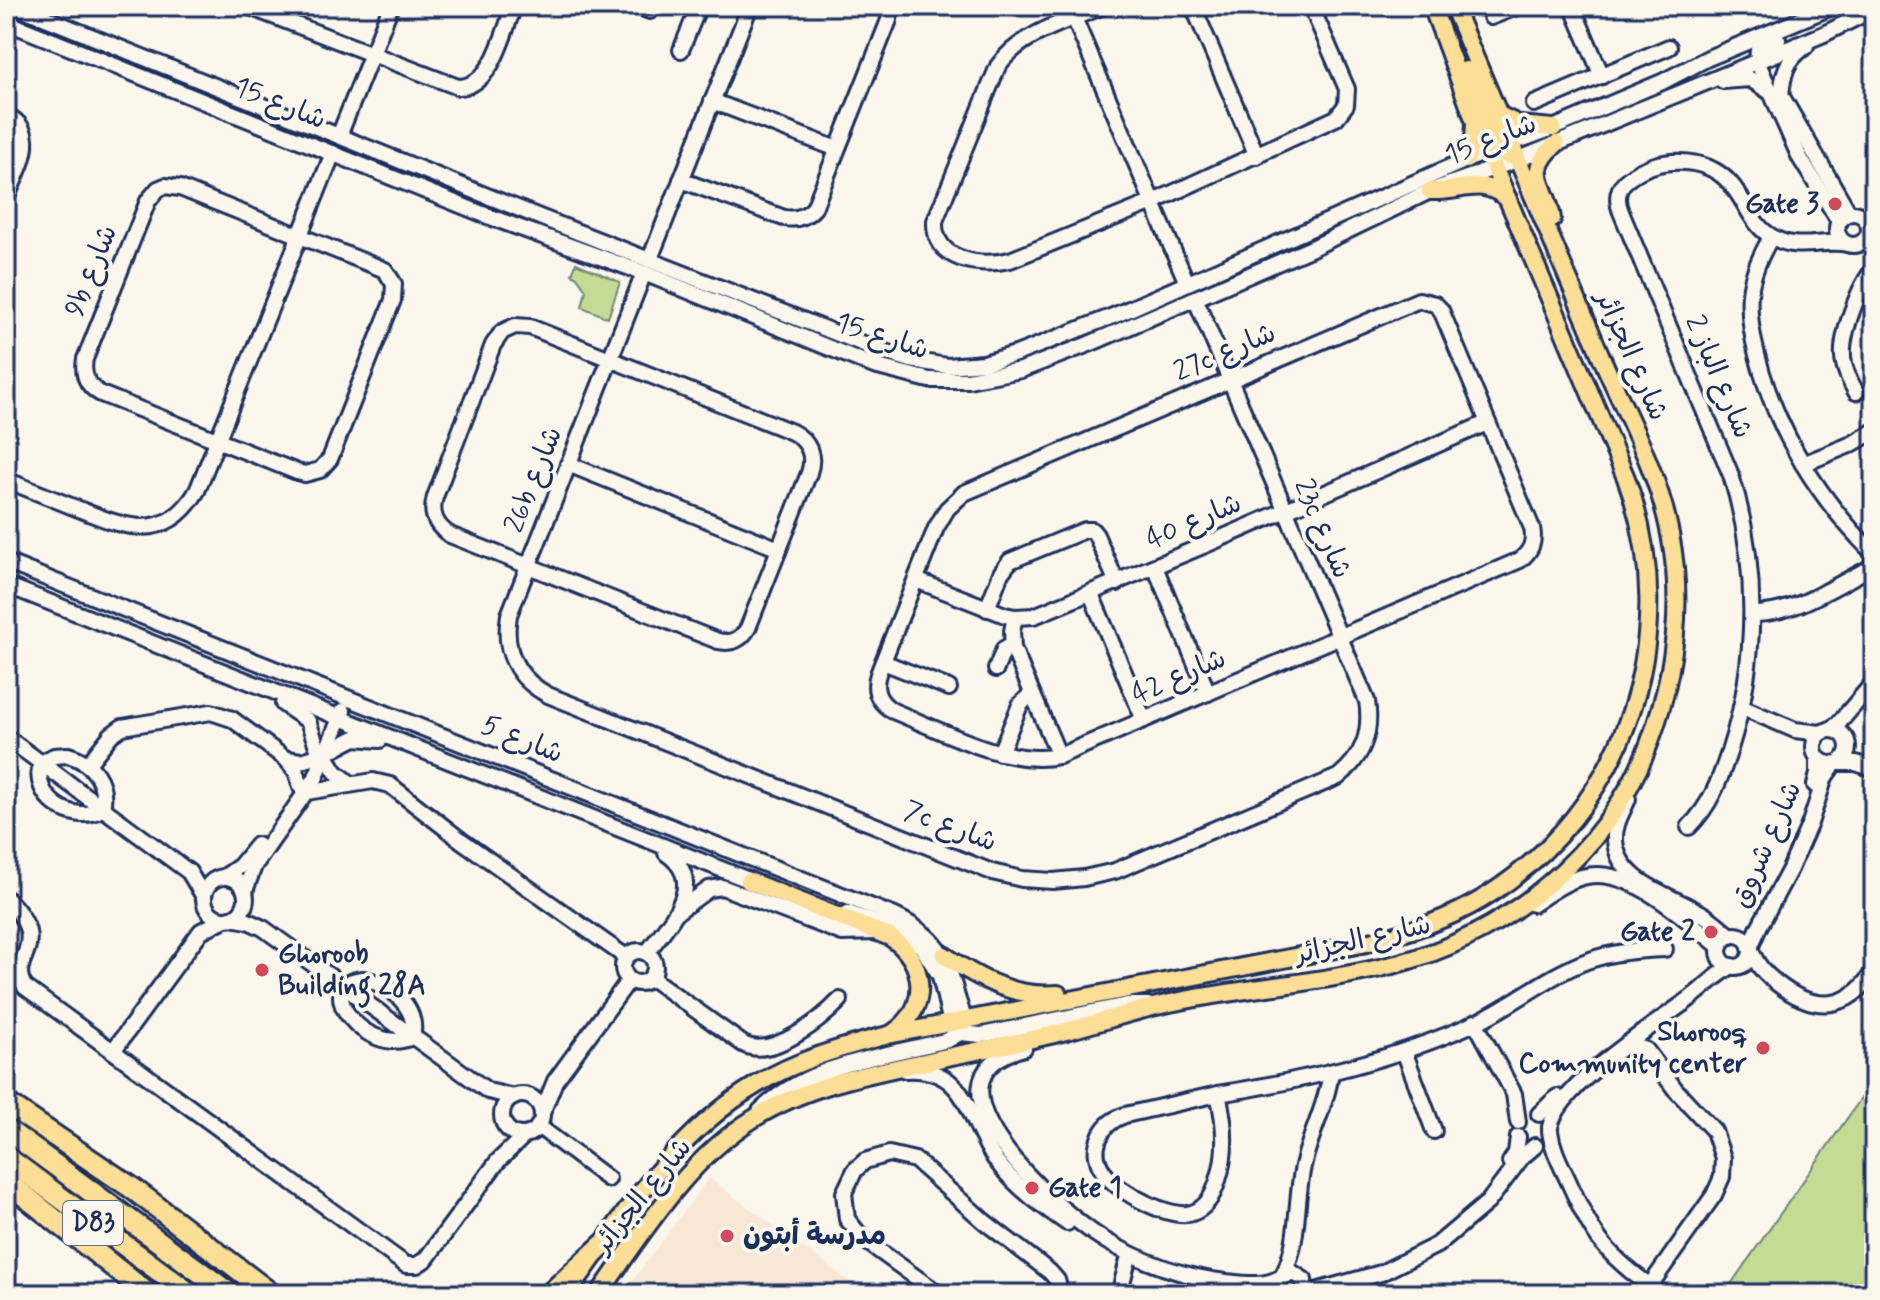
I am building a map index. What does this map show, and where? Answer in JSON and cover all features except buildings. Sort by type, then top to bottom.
[{"type":"highway","points":[[6,1103],[132,1188],[271,1294]]},
{"type":"highway","name":"D83","points":[[6,1129],[230,1294]]},
{"type":"highway","name":"D83","points":[[6,1157],[190,1294]]},
{"type":"highway","points":[[6,1181],[148,1294]]},
{"type":"highway","points":[[550,1294],[603,1245]]},
{"type":"main road","name":"شارع الجزائر","points":[[599,1294],[646,1228],[690,1174],[754,1118],[812,1091],[885,1070],[1060,1032],[1156,1006],[1399,964],[1453,944],[1514,911],[1560,873],[1609,817],[1634,780],[1658,718],[1673,655],[1677,594],[1674,553],[1666,512],[1653,472],[1551,237],[1502,154],[1475,122],[1432,6]]},
{"type":"main road","points":[[1438,6],[1502,154]]},
{"type":"main road","name":"شارع الجزائر","points":[[567,1294],[674,1153],[736,1097],[759,1083],[811,1059],[888,1035],[958,1026],[1123,989],[1362,944],[1432,923],[1466,908],[1513,879],[1541,855],[1580,812],[1610,765],[1628,721],[1644,658],[1649,610],[1645,552],[1638,514],[1626,478],[1573,370],[1509,200],[1499,115],[1453,6]]},
{"type":"main road","points":[[1499,115],[1555,136],[1542,158],[1538,173],[1551,213],[1551,237]]},
{"type":"main road","points":[[1466,160],[1474,140],[1475,122]]},
{"type":"main road","points":[[1430,191],[1479,185],[1497,190],[1509,200]]},
{"type":"main road","points":[[749,881],[900,944],[915,963],[920,992],[915,1008],[904,1024],[888,1035]]},
{"type":"main road","points":[[944,955],[987,981],[1027,994],[1048,995],[1096,988],[1123,989]]},
{"type":"street","name":"شارع 15","points":[[16,6],[525,211],[900,357],[937,365],[958,366],[999,359],[1118,314],[1466,160],[1502,154]]},
{"type":"street","points":[[247,6],[451,86],[466,87],[474,85],[486,75],[514,6]]},
{"type":"street","points":[[339,136],[391,6]]},
{"type":"street","points":[[681,50],[699,6]]},
{"type":"street","points":[[650,259],[750,6]]},
{"type":"street","points":[[681,180],[784,218],[797,219],[814,208],[889,20],[890,6]]},
{"type":"street","points":[[1103,6],[1072,12],[1016,45],[998,66],[935,221],[937,239],[949,253],[985,263],[1010,260],[1153,202],[1336,118],[1346,105],[1347,89],[1311,6]]},
{"type":"street","points":[[1193,6],[1257,156]]},
{"type":"street","points":[[1491,17],[1519,6]]},
{"type":"street","points":[[1572,6],[1602,76]]},
{"type":"street","name":"شارع 15","points":[[1555,136],[1743,44],[1834,6]]},
{"type":"street","points":[[1760,56],[1846,6]]},
{"type":"street","name":"شارع 15","points":[[6,22],[455,203],[644,273],[874,366],[929,380],[987,378],[1021,370],[1089,344],[1312,248],[1502,154],[1707,82],[1760,56],[1824,34],[1874,9]]},
{"type":"street","points":[[1072,12],[1187,283]]},
{"type":"street","points":[[1776,94],[1789,61],[1824,34]]},
{"type":"street","points":[[1743,44],[1760,56],[1776,94],[1826,190],[1845,219]]},
{"type":"street","points":[[1534,104],[1669,47]]},
{"type":"street","points":[[1707,82],[1744,78],[1776,94]]},
{"type":"street","points":[[712,101],[837,149]]},
{"type":"street","points":[[6,115],[22,127],[27,143],[6,199]]},
{"type":"street","points":[[6,480],[115,524],[151,527],[183,511],[197,491],[333,153]]},
{"type":"street","name":"شارع الباز 2","points":[[1689,827],[1715,791],[1741,707],[1752,614],[1749,552],[1731,475],[1621,212],[1618,195],[1626,180],[1656,166],[1673,162],[1701,165],[1730,183],[1751,217],[1771,237]]},
{"type":"street","name":"9b شارع","points":[[217,442],[94,390],[85,376],[85,359],[148,201],[158,189],[180,188],[299,235]]},
{"type":"street","points":[[455,203],[460,194],[511,213],[525,211]]},
{"type":"street","points":[[1826,243],[1845,219],[1866,218],[1864,239],[1874,261]]},
{"type":"street","points":[[1845,219],[1839,238],[1864,239]]},
{"type":"street","points":[[217,442],[305,474],[320,470],[330,459],[362,380],[393,300],[391,276],[378,266],[299,235]]},
{"type":"street","points":[[1864,239],[1792,244],[1771,237],[1752,282],[1750,320],[1769,397],[1784,431],[1831,505],[1874,554]]},
{"type":"street","points":[[1856,392],[1844,368],[1843,349],[1863,286],[1874,269]]},
{"type":"street","name":"26b شارع","points":[[548,695],[525,680],[517,669],[507,643],[509,615],[644,273]]},
{"type":"street","name":"23c شارع","points":[[1195,298],[1367,701],[1368,735],[1357,758],[1338,777]]},
{"type":"street","name":"27c شارع","points":[[880,668],[941,518],[964,493],[1410,301],[1427,301],[1441,310],[1532,528],[1531,550],[1520,560]]},
{"type":"street","points":[[1089,344],[1084,342],[1086,334],[1108,324],[1118,314]]},
{"type":"street","points":[[759,320],[804,334],[809,331],[810,322]]},
{"type":"street","points":[[523,326],[611,359],[799,435],[810,448],[809,473],[779,549],[744,634],[732,642],[718,641],[450,535],[438,525],[433,511],[435,497],[493,345],[502,332],[523,326]]},
{"type":"street","name":"شارع 40","points":[[916,580],[987,609],[1015,617],[1034,616],[1487,423]]},
{"type":"street","points":[[1803,464],[1852,444],[1874,431]]},
{"type":"street","points":[[568,464],[779,549]]},
{"type":"street","points":[[987,609],[1001,573],[1010,561],[1085,530],[1092,530],[1096,535],[1117,583]]},
{"type":"street","name":"شارع 42","points":[[880,668],[876,691],[885,706],[1000,753],[1034,760],[1059,756],[1520,560]]},
{"type":"street","name":"شارع 5","points":[[6,562],[895,916],[920,930],[944,955],[950,968],[958,1026]]},
{"type":"street","points":[[1752,614],[1777,612],[1799,605],[1874,566]]},
{"type":"street","points":[[1155,567],[1208,693]]},
{"type":"street","name":"شارع 5","points":[[6,585],[749,881],[880,923],[913,939],[930,956],[958,1026]]},
{"type":"street","points":[[1091,594],[1144,720]]},
{"type":"street","points":[[1015,617],[1012,644],[1059,756]]},
{"type":"street","points":[[996,669],[1004,649],[1012,644]]},
{"type":"street","points":[[880,668],[949,688]]},
{"type":"street","points":[[1816,754],[1815,741],[1838,724],[1874,682]]},
{"type":"street","points":[[269,690],[276,700],[308,721],[323,754],[336,772],[350,783]]},
{"type":"street","points":[[1837,764],[1846,756],[1852,718],[1874,692]]},
{"type":"street","points":[[1000,753],[1020,705],[1032,693]]},
{"type":"street","name":"7c شارع","points":[[548,695],[992,872],[1022,879],[1069,880],[1115,871],[1338,777]]},
{"type":"street","points":[[113,1051],[201,931],[242,910],[254,866],[304,790],[323,754],[343,697]]},
{"type":"street","points":[[1741,707],[1795,730],[1839,732],[1871,767]]},
{"type":"street","points":[[88,764],[111,735],[122,727],[203,712],[218,713],[232,719],[286,759],[296,771],[304,790]]},
{"type":"street","points":[[1795,730],[1825,764],[1871,767]]},
{"type":"street","points":[[6,737],[189,872],[239,882],[263,928]]},
{"type":"street","points":[[286,759],[302,761],[323,754],[347,740],[364,737],[413,748]]},
{"type":"street","name":"شارع شروق","points":[[1733,936],[1745,931],[1755,919],[1792,849],[1818,773],[1816,754]]},
{"type":"street","points":[[41,763],[61,755],[75,757],[88,764],[102,784],[102,809]]},
{"type":"street","points":[[41,763],[39,784],[59,806],[80,815],[102,809]]},
{"type":"street","name":"شارع شروق","points":[[1750,949],[1799,852],[1825,777],[1837,764]]},
{"type":"street","points":[[1634,780],[1616,828],[1616,851],[1621,861],[1636,878],[1703,914],[1733,936],[1744,938],[1761,971]]},
{"type":"street","points":[[201,931],[207,886],[245,861],[304,790],[379,781],[395,788],[462,841],[626,957]]},
{"type":"street","points":[[647,953],[677,912],[686,887],[683,869],[675,859],[649,842]]},
{"type":"street","points":[[189,872],[214,916],[248,921],[263,928],[488,1091],[530,1097],[555,1081]]},
{"type":"street","points":[[1514,911],[1571,881],[1602,875],[1633,883],[1694,927],[1728,959],[1761,971],[1797,998],[1828,1004],[1853,995],[1874,970]]},
{"type":"street","points":[[677,912],[709,889],[722,887],[842,933],[877,932]]},
{"type":"street","points":[[6,898],[22,916],[30,935],[30,945],[19,970],[22,983],[406,1265],[417,1265],[426,1259],[498,1161],[540,1120],[555,1081],[629,980]]},
{"type":"street","points":[[1694,927],[1703,922],[1703,914]]},
{"type":"street","points":[[1728,959],[1724,940],[1733,936]]},
{"type":"street","points":[[1218,1094],[1223,1131],[1222,1165],[1212,1197],[1202,1208],[1181,1215],[1167,1211],[1122,1188],[1103,1172],[1096,1148],[1101,1133],[1111,1122],[1125,1115],[1218,1094],[1331,1072],[1404,1051],[1475,1022],[1587,961],[1616,953],[1665,949]]},
{"type":"street","points":[[1518,1129],[1525,1115],[1537,1114],[1616,1044],[1728,959],[1746,962],[1750,949]]},
{"type":"street","points":[[635,951],[647,953],[654,962],[651,978],[641,983],[629,980],[623,969],[626,957],[635,951]]},
{"type":"street","points":[[1304,1286],[1381,1273],[1427,1251],[1479,1212],[1505,1183],[1522,1157],[1547,1139],[1554,1114],[1561,1103],[1728,959]]},
{"type":"street","points":[[651,978],[743,1044],[756,1049],[770,1047],[812,1025],[840,1000]]},
{"type":"street","points":[[363,979],[392,991],[410,1011],[412,1037],[392,1041],[362,1030],[344,1007],[343,986],[363,979]]},
{"type":"street","points":[[754,1118],[779,1094],[800,1082],[838,1067],[948,1040],[958,1026],[981,1035],[1127,1005],[1156,1006]]},
{"type":"street","points":[[1475,1022],[1514,1094],[1546,1119],[1556,1155],[1597,1239],[1647,1290],[1719,1186],[1723,1158],[1714,1131],[1675,1089],[1646,1050],[1644,1042],[1648,1029]]},
{"type":"street","points":[[1060,1032],[1048,1041],[998,1057],[985,1073],[980,1086],[981,1103],[996,1135],[1042,1198],[1095,1243],[1128,1260],[1189,1282],[1275,1294],[1276,1285],[1294,1248],[1301,1177],[1331,1072]]},
{"type":"street","points":[[1627,1044],[1646,1050]]},
{"type":"street","points":[[1404,1051],[1434,1131]]},
{"type":"street","points":[[885,1070],[926,1070],[950,1081],[962,1092],[994,1159],[1013,1181],[1121,1249],[1192,1275],[1262,1284],[1293,1273],[1304,1286]]},
{"type":"street","points":[[488,1091],[513,1133],[525,1135]]},
{"type":"street","points":[[1304,1286],[1365,1271],[1405,1255],[1431,1241],[1464,1215],[1492,1188],[1513,1158],[1518,1129],[1514,1094]]},
{"type":"street","points":[[498,1161],[505,1105],[514,1097]]},
{"type":"street","points":[[530,1097],[538,1104],[540,1120],[608,1179]]},
{"type":"street","points":[[1518,1129],[1525,1144],[1537,1145],[1556,1155]]},
{"type":"street","points":[[939,1294],[863,1239],[847,1219],[844,1193],[855,1170],[865,1161],[889,1154],[915,1160],[985,1222],[1050,1272],[1057,1280],[1061,1294]]},
{"type":"street","points":[[1294,1248],[1304,1286]]},
{"type":"street","points":[[1119,1294],[1128,1260]]},
{"type":"shaded area","name":"مدرسة أبتون","points":[[709,1178],[866,1294],[623,1294]]},
{"type":"green space","points":[[576,263],[620,282],[608,318],[582,307],[586,290],[572,274]]},
{"type":"green space","points":[[1874,1080],[1874,1294],[1724,1294]]},
{"type":"place","name":"Gate 3","points":[[1835,204]]},
{"type":"place","name":"Gate 2","points":[[1711,932]]},
{"type":"place","name":"Ghoroob Building 28A","points":[[262,970]]},
{"type":"place","name":"Shorooq Community center","points":[[1763,1048]]},
{"type":"place","name":"Gate 1","points":[[1032,1188]]},
{"type":"place","name":"مدرسة أبتون","points":[[727,1236]]}]
